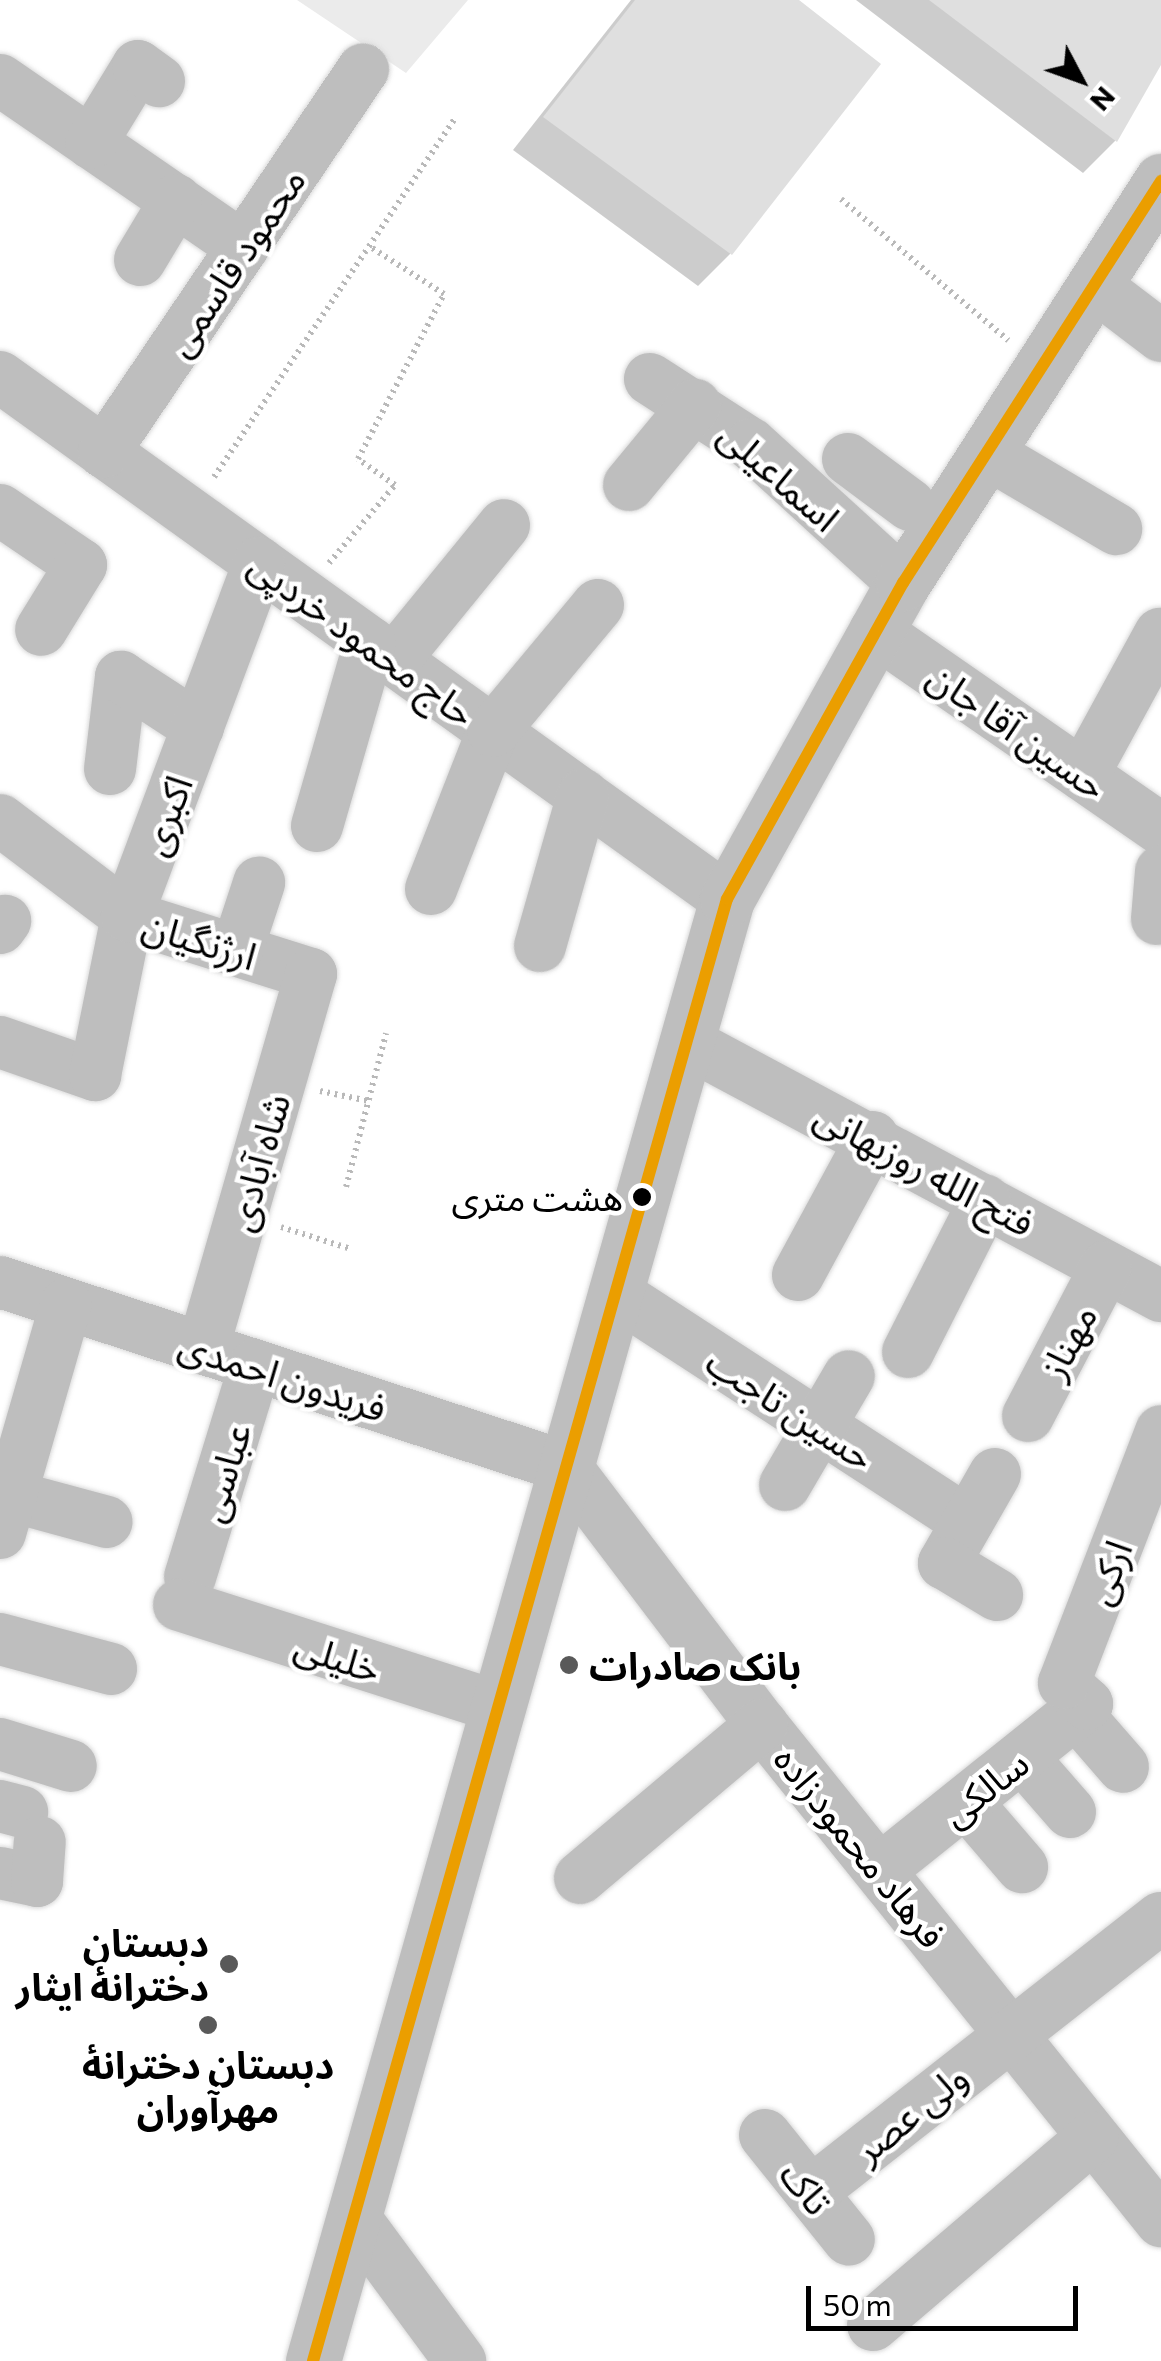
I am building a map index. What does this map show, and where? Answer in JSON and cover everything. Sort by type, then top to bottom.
[{"type":"main road","points":[[313,2361],[727,899],[903,582],[1161,181]]},
{"type":"street","points":[[92,143],[138,66],[159,81]]},
{"type":"street","name":"محمود قاسمی","points":[[104,452],[363,69]]},
{"type":"street","points":[[0,80],[243,247]]},
{"type":"street","points":[[140,260],[176,200]]},
{"type":"street","points":[[1094,286],[1161,336]]},
{"type":"street","name":"حاج محمود خردپی","points":[[0,377],[727,899]]},
{"type":"street","name":"اسماعیلی","points":[[650,379],[751,444],[903,582]]},
{"type":"street","points":[[629,486],[695,405]]},
{"type":"street","points":[[987,453],[1116,529]]},
{"type":"street","points":[[848,459],[910,505]]},
{"type":"street","points":[[0,510],[81,565],[41,630]]},
{"type":"street","points":[[316,826],[382,651],[504,525]]},
{"type":"street","name":"اکبری","points":[[0,1042],[94,1075],[127,916],[259,563]]},
{"type":"street","points":[[432,889],[493,731],[598,604]]},
{"type":"street","name":"حسین آقا جان","points":[[875,631],[1161,829]]},
{"type":"street","points":[[1084,775],[1160,634]]},
{"type":"street","points":[[110,769],[121,677],[198,727]]},
{"type":"street","points":[[540,946],[583,795]]},
{"type":"street","name":"ارژنگیان","points":[[0,820],[127,916],[311,974]]},
{"type":"street","points":[[237,950],[259,883]]},
{"type":"street","name":"شاه آبادی","points":[[203,1349],[311,974]]},
{"type":"street","name":"فتح الله روزبهانی","points":[[686,1042],[872,1137],[1161,1296]]},
{"type":"street","points":[[798,1275],[872,1137]]},
{"type":"street","points":[[908,1352],[986,1200]]},
{"type":"street","name":"مهناز","points":[[1028,1416],[1106,1266]]},
{"type":"street","name":"فریدون احمدی","points":[[0,1282],[566,1467]]},
{"type":"street","name":"حسین تاجب","points":[[615,1294],[819,1427],[956,1542],[997,1595]]},
{"type":"street","points":[[66,1304],[6,1514],[108,1522]]},
{"type":"street","name":"عباسی","points":[[184,1591],[255,1366]]},
{"type":"street","points":[[785,1485],[849,1376]]},
{"type":"street","name":"ارکی","points":[[1082,1710],[1064,1684],[1161,1431]]},
{"type":"street","name":"فرهاد محمودزاده","points":[[566,1467],[762,1725],[1093,2137],[1156,2204]]},
{"type":"street","points":[[956,1542],[995,1474]]},
{"type":"street","name":"خلیلی","points":[[184,1591],[498,1707]]},
{"type":"street","points":[[0,1639],[111,1670]]},
{"type":"street","points":[[1082,1710],[1123,1767]]},
{"type":"street","name":"سالکی","points":[[881,1869],[1082,1710]]},
{"type":"street","points":[[580,1878],[762,1725]]},
{"type":"street","points":[[0,1744],[71,1766]]},
{"type":"street","points":[[1022,1757],[1070,1812]]},
{"type":"street","points":[[966,1802],[1022,1868]]},
{"type":"street","name":"ولی عصر","points":[[811,2192],[1010,2032],[1154,1937]]},
{"type":"street","name":"تاک","points":[[764,2135],[849,2240]]},
{"type":"street","points":[[873,2326],[1093,2137]]},
{"type":"street","points":[[354,2217],[460,2361]]},
{"type":"path","points":[[190,513],[456,117]]},
{"type":"path","points":[[840,199],[1013,344]]},
{"type":"path","points":[[303,594],[395,486],[358,459],[444,294],[369,246]]},
{"type":"path","points":[[346,1187],[386,1033]]},
{"type":"path","points":[[242,1215],[351,1249]]},
{"type":"shaded area","points":[[297,0],[468,0],[406,73]]},
{"type":"building","points":[[635,0],[799,0],[881,64],[732,255],[543,117]]},
{"type":"building","points":[[929,0],[1161,0],[1161,65],[1117,142]]},
{"type":"transit line","points":[[313,2361],[727,899],[903,583],[1161,181]]},
{"type":"place","name":"هشت متری","points":[[642,1197]]},
{"type":"place","name":"بانک صادرات","points":[[569,1665]]},
{"type":"place","name":"دبستان دخترانهٔ ایثار","points":[[229,1964]]},
{"type":"place","name":"دبستان دخترانهٔ مهرآوران","points":[[208,2025]]}]
